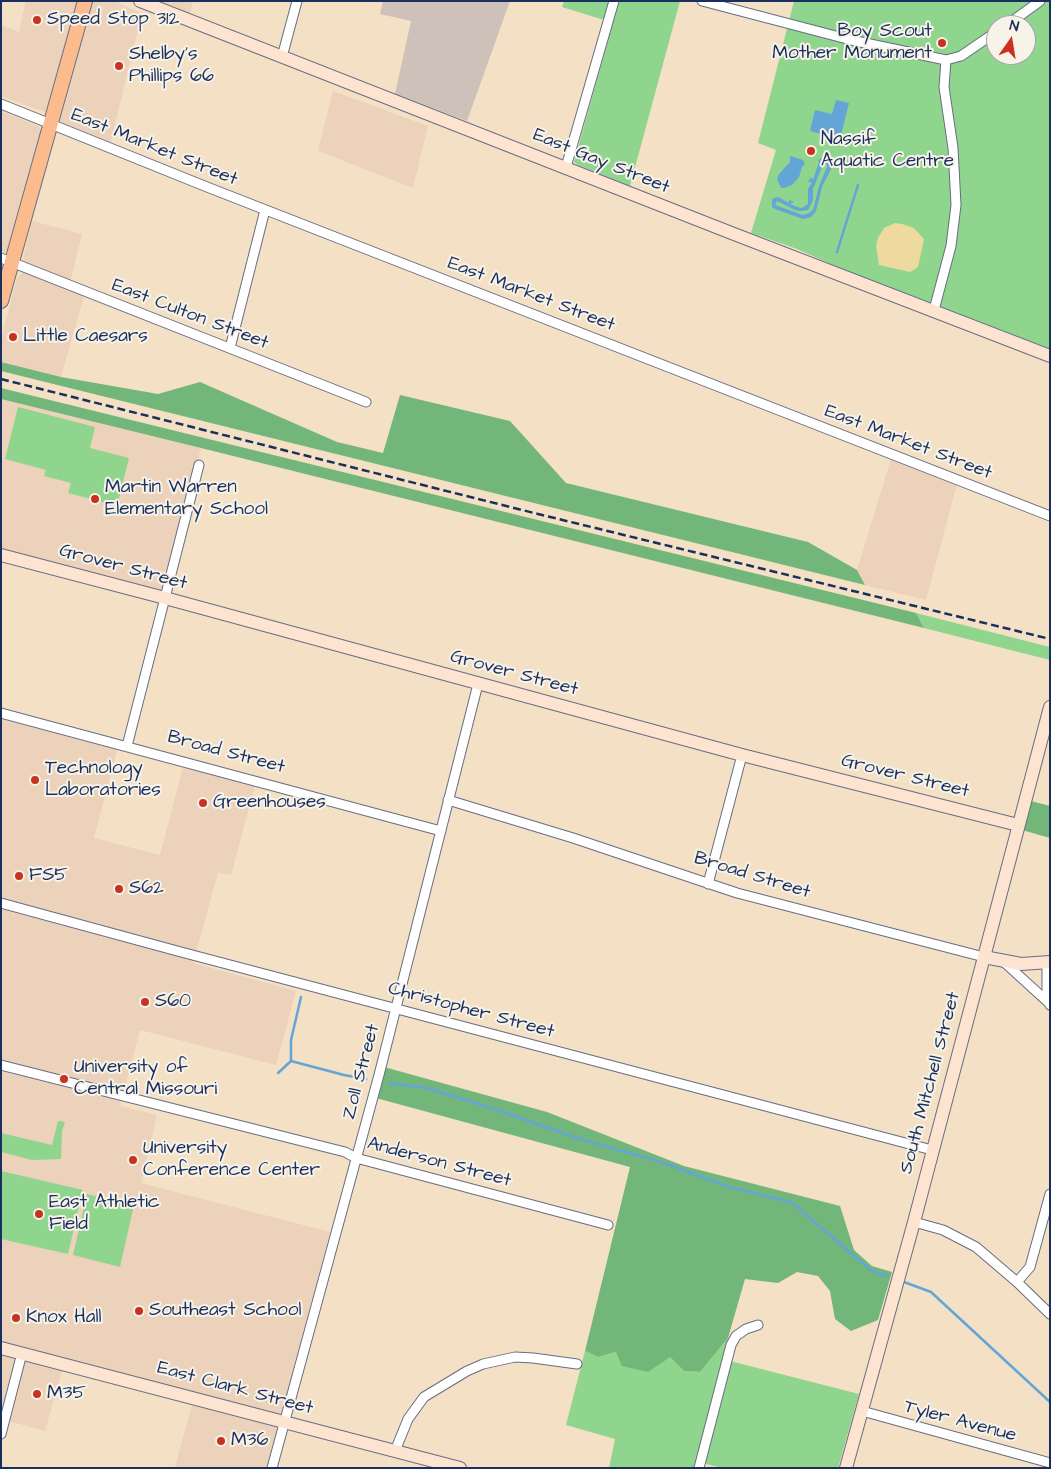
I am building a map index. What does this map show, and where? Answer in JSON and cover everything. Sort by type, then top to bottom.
[{"type":"main road","points":[[1,301],[7,260],[51,124],[85,1]]},
{"type":"street","name":"East Gay Street","points":[[140,1],[750,241],[1050,356]]},
{"type":"street","points":[[282,56],[297,1]]},
{"type":"street","points":[[566,167],[614,1]]},
{"type":"street","points":[[702,1],[851,40],[946,60],[961,56],[986,39]]},
{"type":"street","points":[[1021,15],[1040,1]]},
{"type":"street","points":[[934,310],[951,246],[956,205],[953,148],[944,87],[946,60]]},
{"type":"street","name":"East Market Street","points":[[1,104],[265,210],[1050,516]]},
{"type":"street","points":[[230,348],[265,210]]},
{"type":"street","name":"East Culton Street","points":[[7,260],[366,402]]},
{"type":"street","points":[[127,746],[199,465]]},
{"type":"street","name":"Grover Street","points":[[1,555],[742,755],[1018,825]]},
{"type":"street","name":"Zoll Street","points":[[272,1468],[356,1158],[478,684]]},
{"type":"street","name":"South Mitchell Street","points":[[846,1468],[914,1222],[1018,825],[1047,730],[1050,707]]},
{"type":"street","name":"Broad Street","points":[[1,713],[441,831]]},
{"type":"street","points":[[708,884],[742,755]]},
{"type":"street","name":"Broad Street","points":[[448,800],[573,838],[708,884],[800,910],[1004,962],[1021,964],[1048,962]]},
{"type":"street","name":"Christopher Street","points":[[1,903],[932,1150]]},
{"type":"street","points":[[1004,962],[1050,1005]]},
{"type":"street","points":[[1048,962],[1047,996],[1050,1005]]},
{"type":"street","name":"Anderson Street","points":[[1,1065],[345,1152],[356,1158],[608,1225]]},
{"type":"street","points":[[1017,1282],[1030,1267],[1050,1194]]},
{"type":"street","points":[[914,1222],[944,1230],[976,1247],[1017,1282],[1050,1314]]},
{"type":"street","points":[[699,1468],[731,1345],[736,1336],[746,1329],[758,1325]]},
{"type":"street","name":"East Clark Street","points":[[1,1348],[460,1468]]},
{"type":"street","points":[[1,1434],[22,1353]]},
{"type":"street","points":[[395,1451],[408,1419],[424,1396],[467,1371],[483,1364],[515,1358],[533,1358],[577,1364]]},
{"type":"street","name":"Tyler Avenue","points":[[862,1412],[1050,1463]]},
{"type":"shaded area","points":[[26,1],[78,1],[45,112],[1,96],[1,25],[19,32]]},
{"type":"shaded area","points":[[93,1],[114,1],[142,13],[110,145],[60,123]]},
{"type":"shaded area","points":[[156,1],[193,1],[190,14]]},
{"type":"shaded area","points":[[383,1],[510,1],[467,121],[395,94],[411,21],[380,14]]},
{"type":"shaded area","points":[[333,91],[428,126],[413,188],[318,151]]},
{"type":"shaded area","points":[[1,111],[38,126],[41,130],[9,248],[4,252],[1,251]]},
{"type":"shaded area","points":[[32,221],[82,234],[70,283],[22,263]]},
{"type":"shaded area","points":[[23,272],[84,296],[61,377],[1,362],[1,339],[17,278]]},
{"type":"shaded area","name":"Martin Warren Elementary School","points":[[1,399],[201,448],[164,591],[161,593],[1,550]]},
{"type":"shaded area","points":[[891,459],[957,484],[926,600],[865,585],[857,570]]},
{"type":"shaded area","name":"University of Central Missouri","points":[[1,716],[118,747],[94,838],[160,855],[183,767],[255,786],[231,875],[218,873],[193,963],[296,991],[276,1065],[140,1030],[120,1106],[157,1115],[141,1183],[330,1232],[267,1468],[175,1467],[195,1394],[65,1361],[45,1431],[1,1419]]},
{"type":"green space","points":[[564,1],[609,1],[604,20],[562,7]]},
{"type":"green space","points":[[619,1],[680,1],[630,186],[574,162]]},
{"type":"green space","points":[[794,1],[1050,1],[1050,356],[934,310],[797,249],[751,233],[776,150],[758,143]]},
{"type":"green space","points":[[1,362],[61,377],[158,394],[200,382],[337,442],[383,453],[400,395],[510,421],[566,483],[808,542],[857,570],[865,585],[1,371]]},
{"type":"green space","points":[[1,388],[916,613],[924,628],[1,399]]},
{"type":"green space","points":[[18,407],[95,427],[90,448],[129,458],[117,506],[68,493],[71,483],[44,476],[46,470],[5,459]]},
{"type":"green space","points":[[916,613],[1050,647],[1050,660],[924,628]]},
{"type":"green space","points":[[1031,801],[1050,806],[1050,838],[1022,830]]},
{"type":"green space","points":[[384,1067],[547,1112],[684,1166],[840,1206],[854,1250],[872,1266],[892,1272],[878,1320],[851,1331],[835,1319],[830,1291],[818,1276],[797,1272],[778,1283],[745,1279],[728,1338],[700,1372],[684,1371],[670,1357],[648,1372],[622,1366],[616,1352],[598,1357],[585,1351],[630,1167],[376,1098]]},
{"type":"green space","points":[[58,1121],[65,1122],[62,1131],[61,1159],[32,1160],[1,1152],[1,1133],[52,1145]]},
{"type":"green space","name":"East Athletic Field","points":[[1,1171],[83,1190],[68,1254],[1,1239]]},
{"type":"green space","points":[[87,1194],[134,1205],[120,1267],[73,1255]]},
{"type":"green space","points":[[728,1338],[694,1468],[609,1468],[615,1439],[566,1425],[585,1351],[598,1357],[616,1352],[670,1357],[684,1371],[700,1372]]},
{"type":"green space","points":[[730,1361],[859,1394],[838,1468],[722,1468],[706,1464],[703,1460]]},
{"type":"sand","points":[[895,223],[914,228],[924,239],[918,267],[910,272],[879,265],[876,246],[878,238],[884,228]]},
{"type":"water","points":[[836,100],[849,103],[840,139],[810,131],[815,110],[832,114]]},
{"type":"water","points":[[790,156],[803,160],[805,164],[799,177],[792,185],[781,188],[777,179],[790,162]]},
{"type":"water","points":[[823,157],[830,161],[831,169],[822,187],[816,211],[811,217],[803,219],[772,207],[772,199],[778,197],[789,203],[789,200],[794,202],[790,204],[797,207],[802,208],[808,204],[808,189],[812,182],[808,182],[811,177],[813,180],[818,160]],"holes":[[[824,162],[827,165],[813,210],[803,215],[775,205],[777,201],[795,210],[808,210],[813,200],[813,189]]]},
{"type":"waterway","points":[[837,252],[858,185]]},
{"type":"waterway","points":[[301,997],[291,1040],[291,1061],[366,1079]]},
{"type":"waterway","points":[[278,1073],[291,1061]]},
{"type":"waterway","points":[[389,1083],[427,1088],[580,1139],[658,1161],[729,1187],[791,1202],[872,1271],[887,1276]]},
{"type":"waterway","points":[[904,1282],[931,1292],[1050,1402]]},
{"type":"railway","points":[[1,379],[538,514],[1050,639]]},
{"type":"place","name":"Speed Stop 312","points":[[37,20]]},
{"type":"place","name":"Boy Scout Mother Monument","points":[[942,43]]},
{"type":"place","name":"Shelby's Phillips 66","points":[[119,66]]},
{"type":"place","name":"Nassif Aquatic Centre","points":[[811,151]]},
{"type":"place","name":"Little Caesars","points":[[13,337]]},
{"type":"place","name":"Martin Warren Elementary School","points":[[95,499]]},
{"type":"place","name":"Technology Laboratories","points":[[35,780]]},
{"type":"place","name":"Greenhouses","points":[[203,803]]},
{"type":"place","name":"FS5","points":[[19,876]]},
{"type":"place","name":"S62","points":[[119,889]]},
{"type":"place","name":"S60","points":[[145,1002]]},
{"type":"place","name":"University of Central Missouri","points":[[64,1079]]},
{"type":"place","name":"University Conference Center","points":[[133,1160]]},
{"type":"place","name":"East Athletic Field","points":[[39,1214]]},
{"type":"place","name":"Southeast School","points":[[139,1311]]},
{"type":"place","name":"Knox Hall","points":[[16,1318]]},
{"type":"place","name":"M35","points":[[37,1394]]},
{"type":"place","name":"M36","points":[[221,1441]]}]
